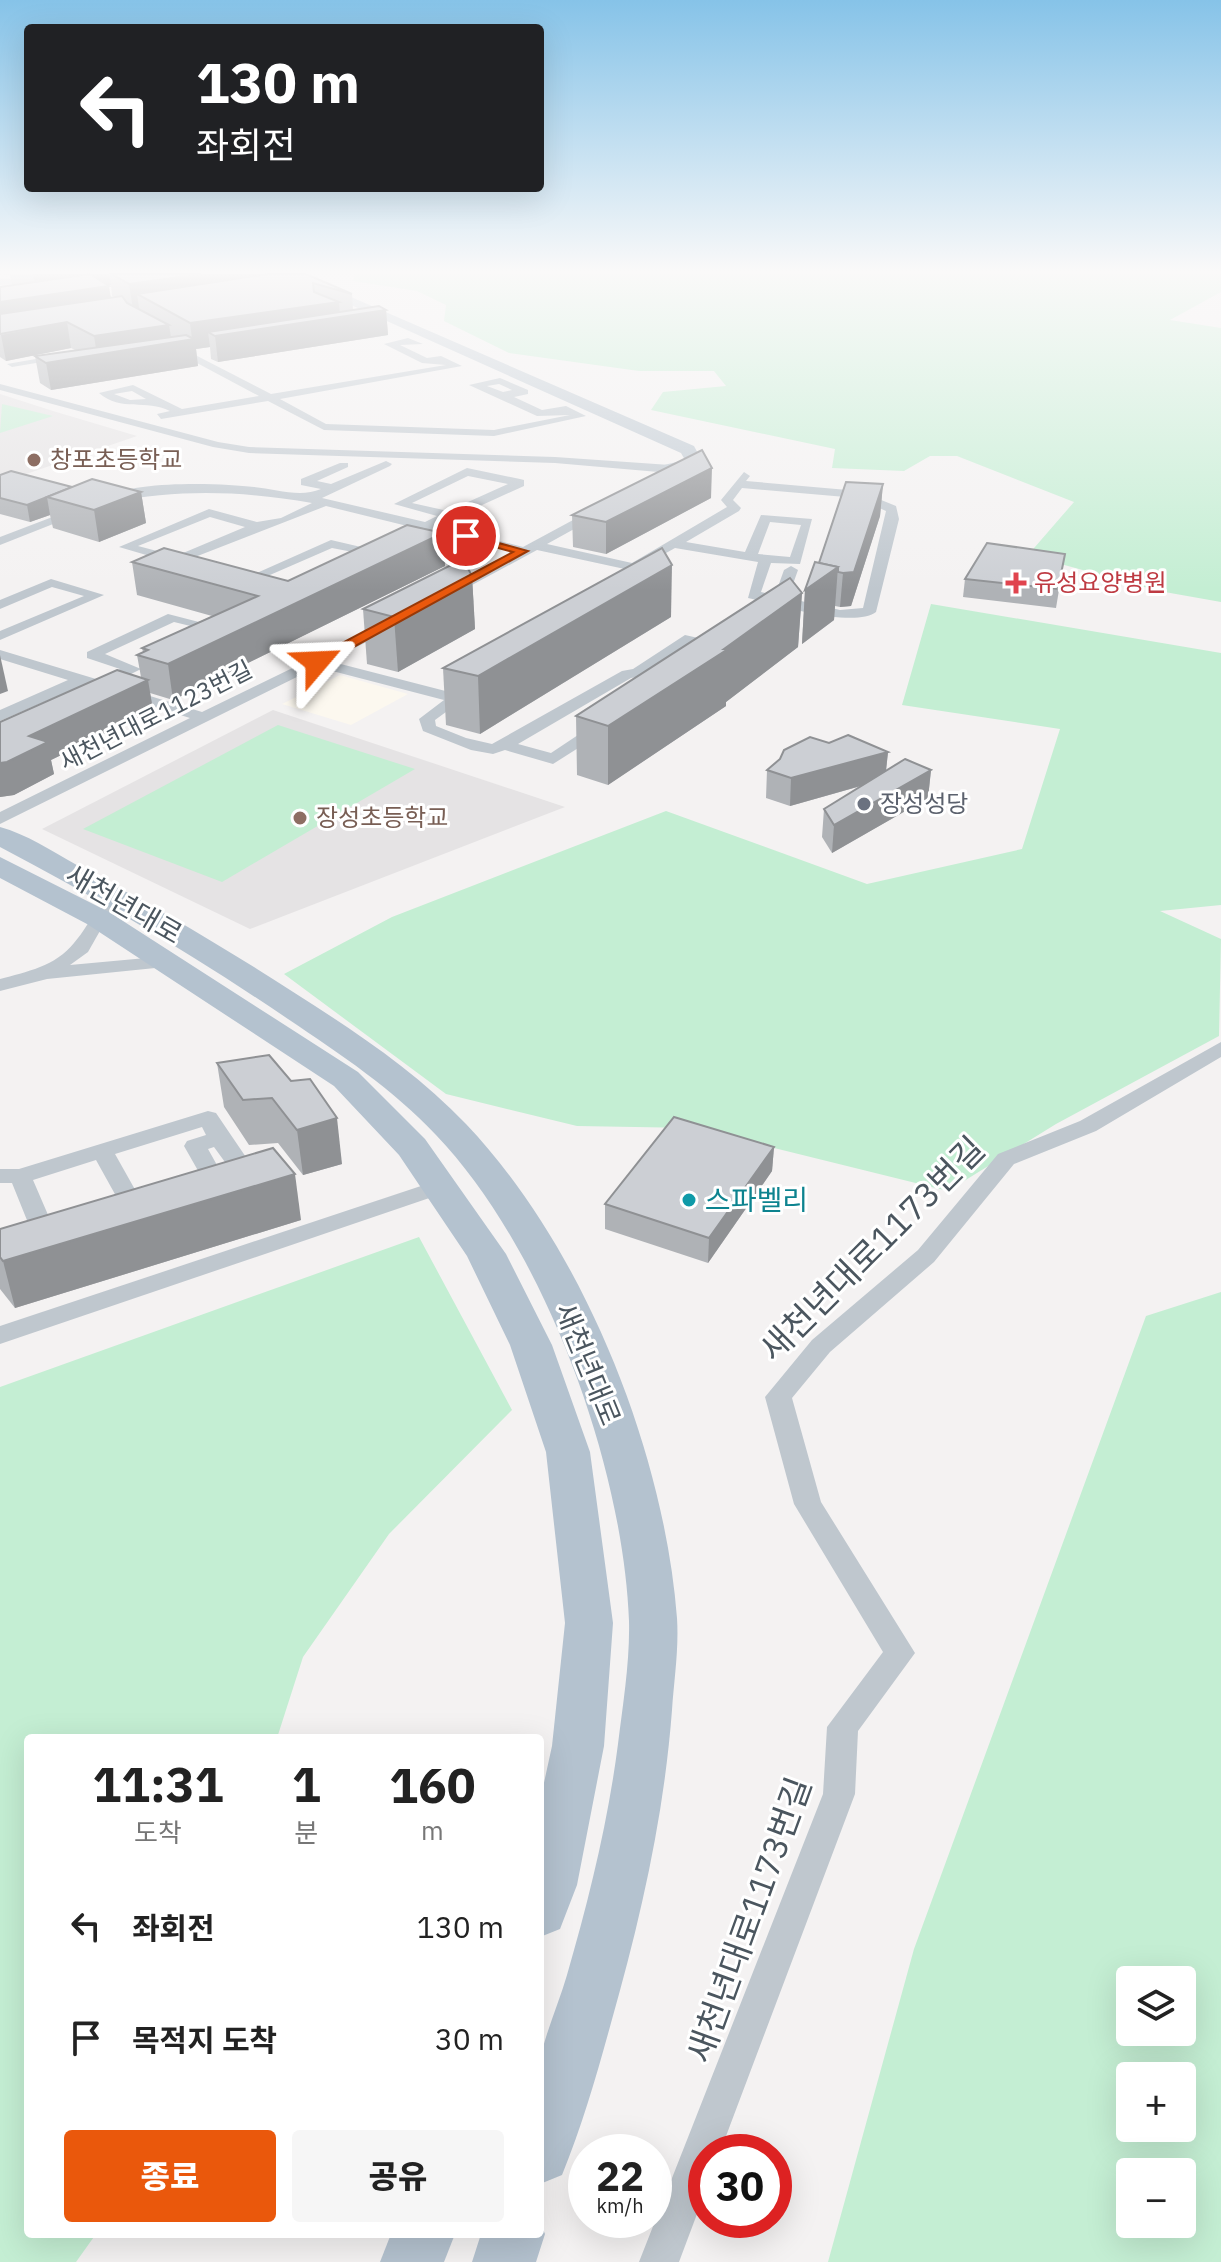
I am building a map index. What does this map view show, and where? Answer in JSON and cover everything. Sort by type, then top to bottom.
[{"type":"main road","points":[[522,380],[688,450],[695,463],[670,469]]},
{"type":"main road","name":"새천년대로","points":[[0,836],[111,912],[168,962],[346,1079],[412,1147],[486,1254],[531,1345],[568,1452],[589,1623],[578,1746],[544,1899]]},
{"type":"main road","name":"새천년대로","points":[[0,866],[236,968],[373,1060],[451,1129],[488,1174],[539,1250],[586,1348],[628,1470],[653,1614],[646,1737],[617,1899],[544,2140]]},
{"type":"main road","points":[[412,2262],[421,2238]]},
{"type":"main road","points":[[504,2262],[512,2238]]},
{"type":"street","points":[[234,380],[324,427],[494,433],[581,416],[566,409],[541,414],[502,395]]},
{"type":"street","points":[[161,416],[373,380]]},
{"type":"street","points":[[0,387],[217,445],[249,450],[410,454],[670,469]]},
{"type":"street","points":[[158,400],[181,413]]},
{"type":"street","points":[[410,454],[424,432]]},
{"type":"street","points":[[311,498],[386,464]]},
{"type":"street","points":[[333,488],[305,482],[344,465]]},
{"type":"street","points":[[647,484],[670,469]]},
{"type":"street","points":[[277,586],[250,579],[331,544],[373,554],[389,554],[408,545],[449,515],[520,483],[467,472],[400,504],[449,515]]},
{"type":"street","points":[[465,490],[492,477]]},
{"type":"street","points":[[765,560],[753,595],[840,614],[869,612],[893,519],[892,509],[859,495],[742,480],[727,500],[746,506],[816,512]]},
{"type":"street","points":[[0,541],[115,497],[175,489],[226,487],[311,498],[433,528],[634,567],[735,508],[746,506]]},
{"type":"street","points":[[423,509],[451,496]]},
{"type":"street","points":[[257,526],[209,513],[125,547],[177,560],[257,526],[284,521],[325,502]]},
{"type":"street","points":[[429,604],[609,505]]},
{"type":"street","points":[[673,544],[765,560],[795,561],[808,522],[765,518],[750,557]]},
{"type":"street","points":[[348,566],[373,554]]},
{"type":"street","points":[[780,600],[791,570]]},
{"type":"street","points":[[0,605],[51,583],[97,595],[3,632]]},
{"type":"street","points":[[97,685],[141,665],[92,655],[173,617],[219,629],[191,642]]},
{"type":"street","name":"새천년대로1123번길","points":[[0,819],[402,618]]},
{"type":"street","points":[[317,662],[419,688],[462,694],[427,719],[429,728],[493,749],[507,746],[569,706],[627,674],[637,673],[690,638],[722,645],[699,660]]},
{"type":"street","points":[[0,654],[201,717]]},
{"type":"street","points":[[419,688],[444,674]]},
{"type":"street","points":[[627,674],[651,682]]},
{"type":"street","points":[[0,716],[59,699],[81,680]]},
{"type":"street","points":[[507,746],[553,759],[614,718],[569,706]]},
{"type":"street","points":[[46,973],[81,948],[111,912]]},
{"type":"street","points":[[0,985],[46,973],[168,962]]},
{"type":"street","name":"새천년대로1173번길","points":[[659,2262],[839,1794],[843,1727],[900,1653],[808,1504],[778,1397],[821,1346],[926,1256],[1006,1159],[1088,1126],[1221,1048]]},
{"type":"street","points":[[49,1245],[10,1176],[208,1118],[219,1138]]},
{"type":"street","points":[[102,1151],[140,1219]]},
{"type":"street","points":[[0,1335],[439,1187]]},
{"type":"shaded area","name":"창포초등학교","points":[[0,394],[53,411],[137,436],[0,483]]},
{"type":"shaded area","points":[[340,675],[408,694],[351,725],[282,704]]},
{"type":"shaded area","name":"장성초등학교","points":[[273,710],[565,807],[250,929],[42,829]]},
{"type":"green space","points":[[721,380],[1221,380],[1221,602],[1159,591],[1028,555],[1074,502],[957,456],[930,456],[904,471],[832,468],[835,449],[651,410],[663,392],[726,386]]},
{"type":"green space","points":[[2,404],[53,416],[0,433]]},
{"type":"green space","points":[[931,604],[1221,653],[1221,905],[1160,911],[1221,939],[1219,1036],[1056,1124],[948,1191],[693,1128],[577,1126],[446,1094],[284,974],[392,917],[666,811],[867,884],[1022,849],[1060,729],[902,705]]},
{"type":"green space","points":[[278,725],[415,769],[222,882],[83,829]]},
{"type":"green space","points":[[419,1237],[512,1410],[389,1534],[303,1657],[278,1734],[24,1734],[24,2238],[93,2238],[76,2262],[0,2262],[0,1387]]},
{"type":"green space","points":[[1221,1292],[1221,2262],[828,2262],[914,1949],[1146,1316]]},
{"type":"building","points":[[702,450],[712,468],[606,522],[572,515]]},
{"type":"building","points":[[11,471],[72,487],[27,505],[0,498],[0,475]]},
{"type":"building","points":[[92,479],[141,492],[94,510],[47,497]]},
{"type":"building","points":[[846,482],[883,484],[854,572],[843,573],[838,572],[838,567],[819,563]]},
{"type":"building","points":[[407,525],[443,533],[168,664],[137,655],[148,650],[142,648],[258,596],[132,562],[164,548],[288,581]]},
{"type":"building","points":[[987,543],[1065,554],[1058,589],[965,579]]},
{"type":"building","points":[[662,548],[672,565],[478,676],[443,668]]},
{"type":"building","points":[[463,559],[472,576],[394,617],[363,609]]},
{"type":"building","points":[[815,562],[838,567],[805,590]]},
{"type":"building","points":[[790,578],[802,593],[724,649],[728,649],[608,726],[576,716]]},
{"type":"building","points":[[117,670],[148,680],[29,736],[48,742],[0,763],[0,722]]},
{"type":"building","points":[[848,735],[888,752],[791,778],[767,770],[780,759],[784,750],[810,737],[829,743]]},
{"type":"building","points":[[905,759],[931,770],[834,825],[824,809]]},
{"type":"building","points":[[269,1055],[291,1081],[310,1079],[337,1118],[297,1130],[272,1098],[243,1100],[217,1063]]},
{"type":"building","name":"스파벨리","points":[[674,1117],[774,1147],[709,1238],[605,1204]]},
{"type":"building","points":[[273,1148],[295,1174],[3,1261],[0,1257],[0,1229]]},
{"type":"place","name":"창포초등학교","points":[[34,460]]},
{"type":"place","name":"유성요양병원","points":[[1016,583]]},
{"type":"place","name":"장성성당","points":[[864,804]]},
{"type":"place","name":"장성초등학교","points":[[300,818]]},
{"type":"place","name":"스파벨리","points":[[689,1200]]},
{"type":"route","points":[[317,662],[523,551],[466,536]]}]
